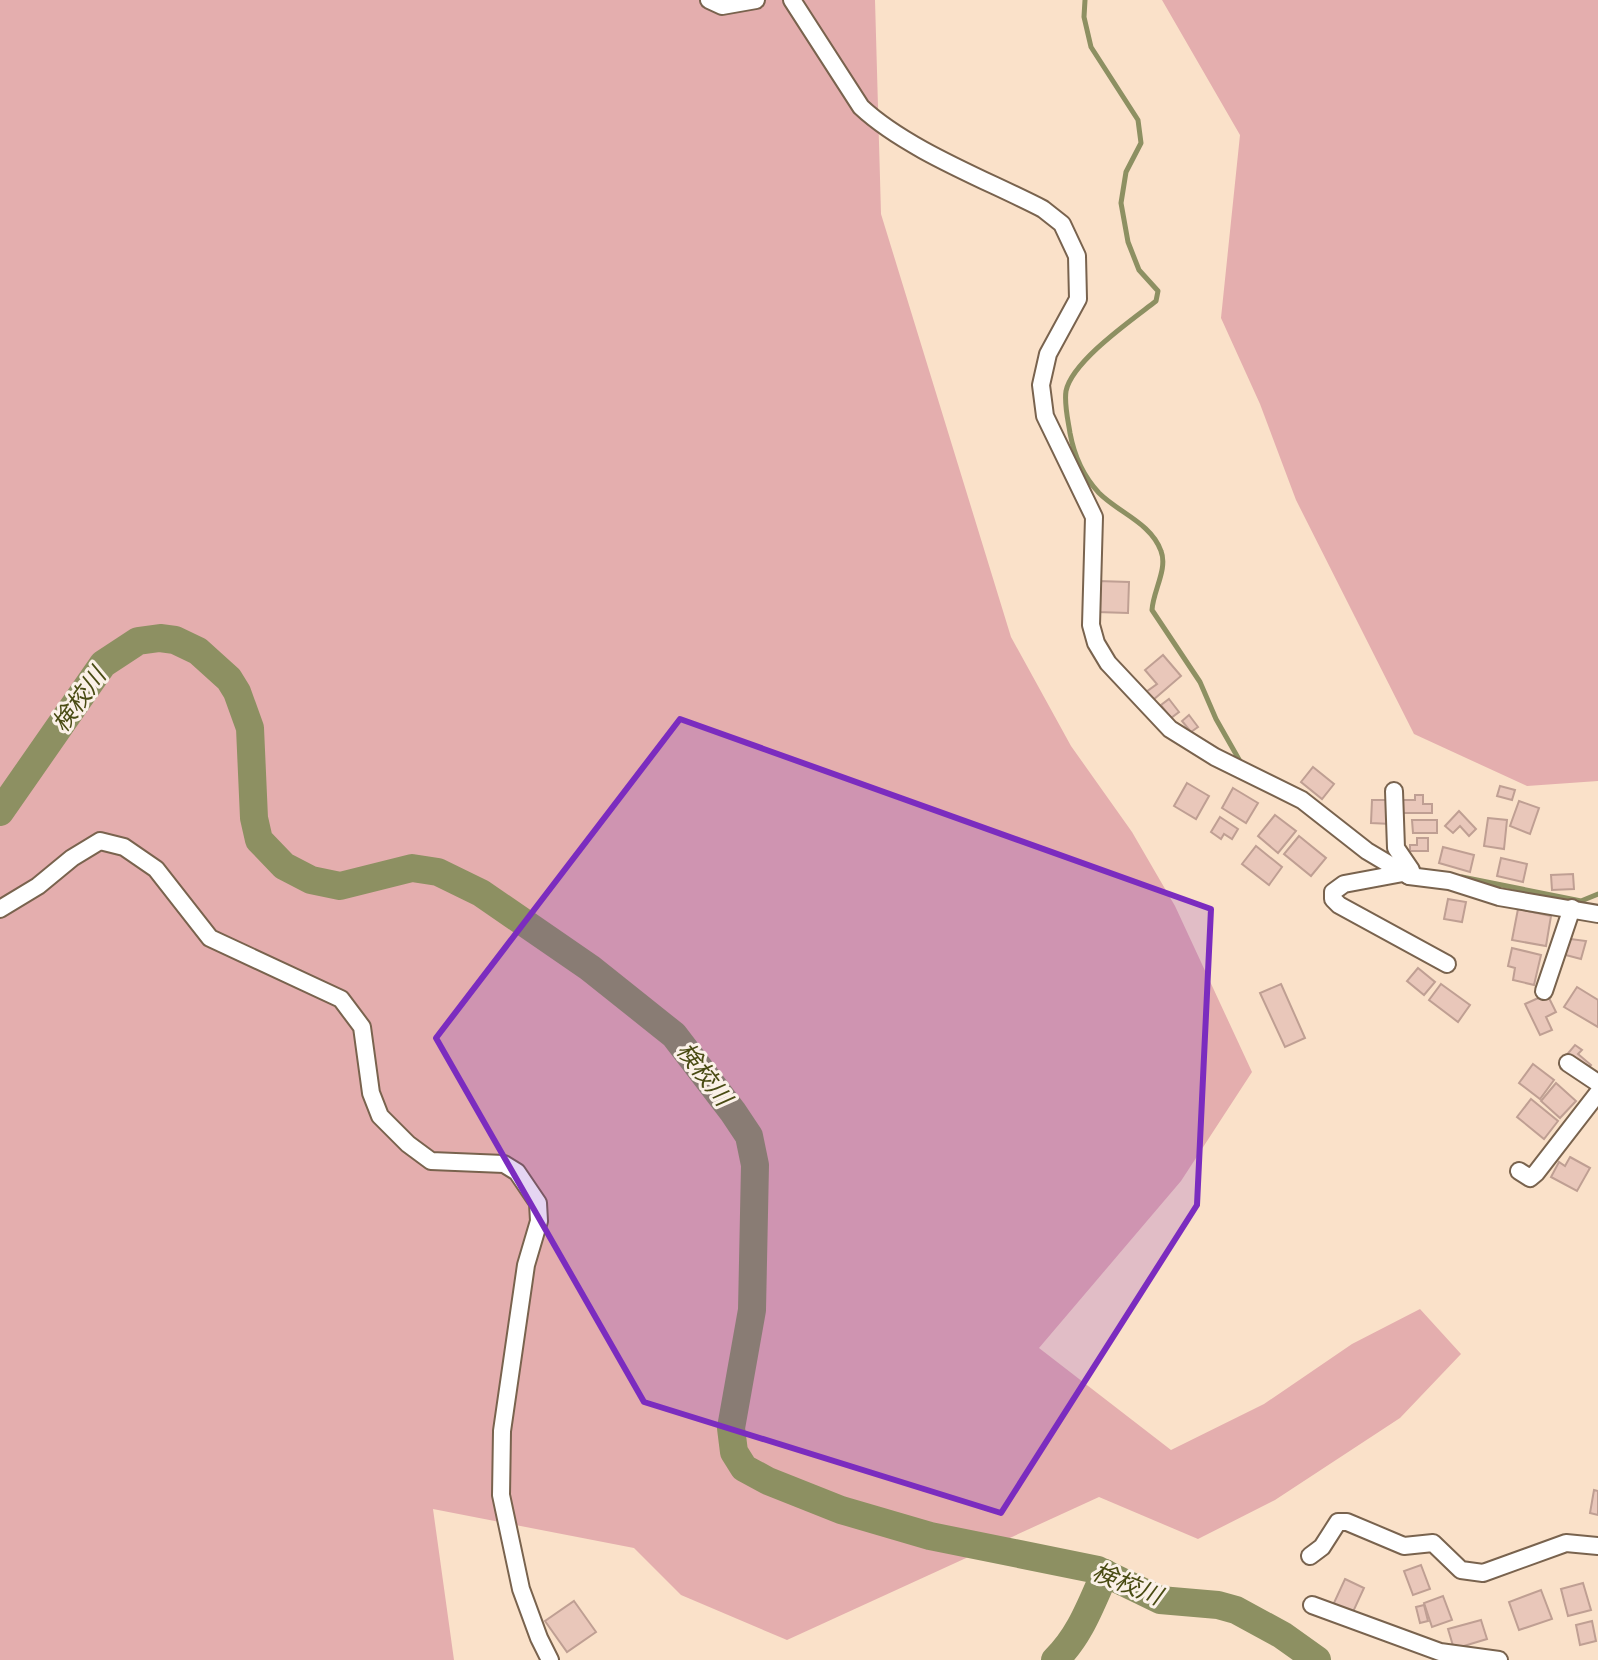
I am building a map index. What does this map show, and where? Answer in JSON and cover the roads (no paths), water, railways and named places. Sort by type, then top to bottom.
[{"type":"street","points":[[709,0],[722,6],[756,0]]},
{"type":"street","points":[[792,0],[861,107],[870,115],[897,136],[1043,209],[1062,224],[1077,256],[1078,299],[1048,354],[1041,385],[1045,416],[1094,517],[1091,625],[1096,643],[1108,663],[1170,729],[1215,757],[1302,800],[1367,851],[1406,869],[1499,897],[1598,914]]},
{"type":"street","points":[[1394,791],[1396,848],[1406,869]]},
{"type":"street","points":[[0,909],[100,841],[124,847],[156,869],[210,938],[341,999],[362,1027],[371,1093],[380,1116],[408,1144],[431,1161],[504,1164],[517,1172],[538,1203],[539,1221],[526,1265],[502,1431],[501,1495],[521,1589],[550,1660]]},
{"type":"street","points":[[1406,869],[1344,884],[1333,892],[1333,899],[1447,964]]},
{"type":"street","points":[[1544,991],[1572,908]]},
{"type":"street","points":[[1568,1063],[1598,1083]]},
{"type":"street","points":[[1519,1171],[1530,1178],[1536,1173],[1598,1093]]},
{"type":"street","points":[[1310,1556],[1322,1547],[1338,1522],[1347,1522],[1404,1546],[1433,1543],[1461,1570],[1483,1573],[1566,1543],[1598,1546]]},
{"type":"street","points":[[1312,1605],[1440,1652],[1499,1660]]},
{"type":"waterway","points":[[1085,0],[1084,17],[1091,47],[1138,120],[1141,143],[1126,172],[1121,203],[1128,242],[1139,270],[1158,291],[1156,301],[1091,354],[1071,379],[1066,391],[1070,433],[1080,465],[1094,487],[1156,541],[1163,565],[1152,610],[1200,682],[1216,719],[1241,763]]},
{"type":"waterway","name":"検校川","points":[[0,812],[103,664],[138,641],[160,638],[175,640],[198,651],[229,679],[237,692],[250,728],[254,818],[259,840],[284,866],[311,880],[340,886],[412,868],[438,872],[481,893],[590,968],[674,1035],[733,1112],[749,1136],[755,1165],[752,1310],[731,1428],[734,1452],[744,1468],[841,1510],[930,1536],[1098,1570],[1160,1600],[1218,1605],[1236,1610],[1282,1635],[1317,1660]]},
{"type":"waterway","points":[[1462,877],[1581,901],[1598,894]]},
{"type":"waterway","points":[[1055,1660],[1078,1630],[1105,1573]]}]
